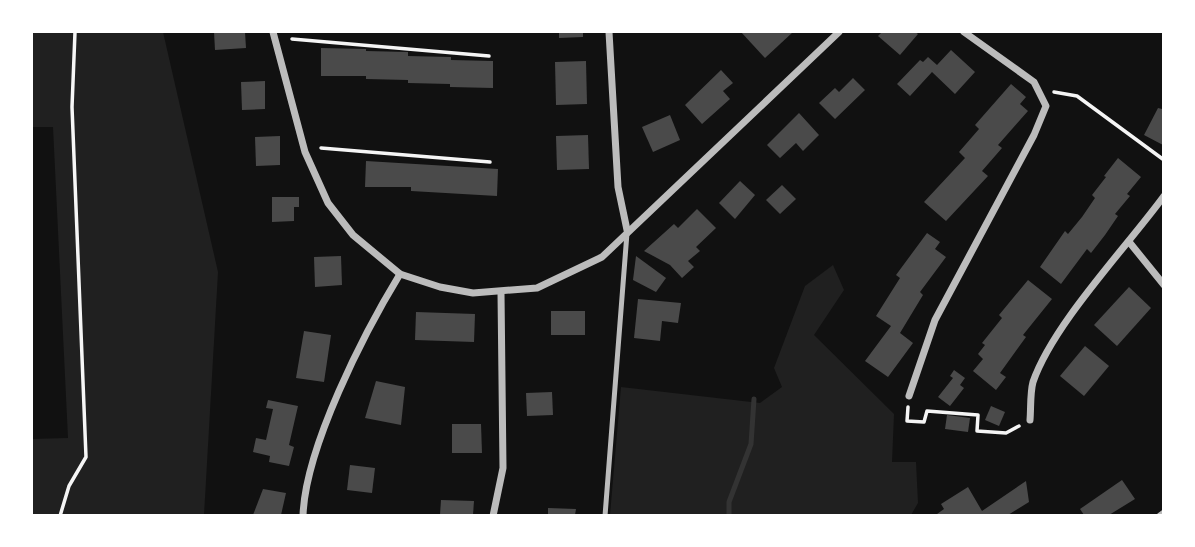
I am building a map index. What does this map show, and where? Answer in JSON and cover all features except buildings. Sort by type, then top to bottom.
[{"type":"street","points":[[273,32],[305,152],[328,204],[353,235],[400,274],[440,287],[473,293],[501,293],[537,288],[572,274],[602,257],[627,230],[839,32]]},
{"type":"street","points":[[609,32],[618,187],[627,230]]},
{"type":"street","points":[[909,396],[935,320],[1041,122],[1046,106],[1034,82],[964,32]]},
{"type":"street","points":[[1030,420],[1033,383],[1053,346],[1076,309],[1164,196]]},
{"type":"street","points":[[1130,243],[1164,285]]},
{"type":"street","points":[[303,516],[307,480],[328,417],[400,274]]},
{"type":"street","points":[[493,516],[503,468],[501,293]]},
{"type":"lane","points":[[605,516],[627,230]]},
{"type":"path","points":[[60,516],[69,486],[86,457],[72,107],[75,32]]},
{"type":"path","points":[[292,39],[489,56]]},
{"type":"path","points":[[1039,90],[1077,96],[1164,160]]},
{"type":"path","points":[[321,148],[490,162]]},
{"type":"path","points":[[909,396],[907,421],[925,422],[927,411],[978,415],[976,431],[1006,433],[1030,420]]},
{"type":"shaded area","points":[[32,32],[163,32],[218,272],[204,515],[32,515],[32,439],[68,438],[53,127],[32,127]]},
{"type":"shaded area","points":[[833,265],[844,290],[814,335],[894,414],[892,462],[916,462],[918,503],[911,515],[610,515],[621,387],[760,403],[782,387],[774,368],[805,286]]},
{"type":"waterway","points":[[729,516],[729,502],[751,444],[754,399]]}]
